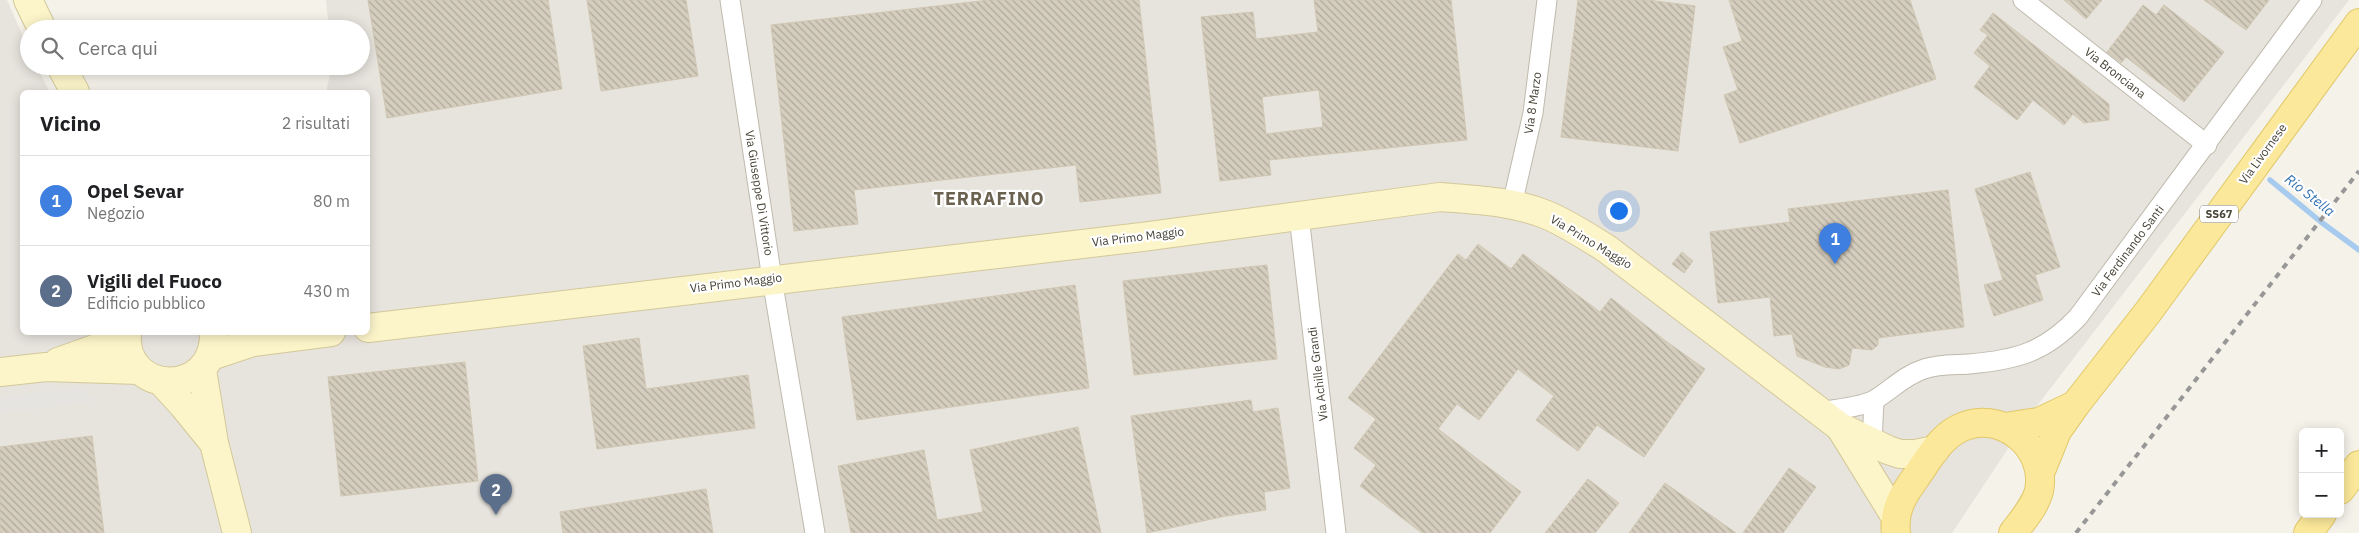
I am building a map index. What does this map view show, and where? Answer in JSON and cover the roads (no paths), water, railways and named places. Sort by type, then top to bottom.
[{"type":"main road","points":[[28,0],[38,20]]},
{"type":"main road","name":"Via Livornese","points":[[2040,473],[2057,431],[2076,404],[2148,312],[2359,23]]},
{"type":"main road","points":[[66,75],[74,90]]},
{"type":"main road","name":"Via Primo Maggio","points":[[370,328],[1142,237],[1440,198],[1512,205],[1545,214],[1559,221],[1608,249],[1830,420],[1888,450],[1900,454],[1934,450]]},
{"type":"main road","points":[[0,372],[46,366],[112,343],[125,335]]},
{"type":"main road","points":[[127,335],[127,348],[131,359],[183,405],[214,443]]},
{"type":"main road","points":[[46,366],[150,376],[176,382],[190,378],[209,353],[253,342],[299,335]]},
{"type":"main road","points":[[209,353],[214,443],[237,533]]},
{"type":"main road","name":"Via Livornese","points":[[2005,427],[2039,422],[2076,404]]},
{"type":"main road","name":"Via Primo Maggio","points":[[1830,420],[1896,525]]},
{"type":"main road","name":"Via Livornese","points":[[1896,525],[1903,496],[1934,450],[1959,428],[1973,424],[1989,423],[2005,427],[2018,434],[2028,444],[2036,458],[2040,473],[2039,490],[2034,503],[2013,533]]},
{"type":"main road","points":[[2344,485],[2359,464]]},
{"type":"main road","points":[[2308,533],[2319,518]]},
{"type":"street","name":"Via Giuseppe Di Vittorio","points":[[730,0],[772,279],[815,533]]},
{"type":"street","name":"Via 8 Marzo","points":[[1512,205],[1533,113],[1547,0]]},
{"type":"street","name":"Via Bronciana","points":[[2023,0],[2207,145]]},
{"type":"street","name":"Via Ferdinando Santi","points":[[1874,401],[1911,374],[1926,368],[1942,365],[1997,362],[2022,356],[2053,341],[2078,318],[2312,0]]},
{"type":"street","name":"Via Achille Grandi","points":[[1299,216],[1336,533]]},
{"type":"street","points":[[1830,420],[1874,401],[1872,442]]},
{"type":"waterway","name":"Rio Stella","points":[[2270,180],[2359,250]]},
{"type":"railway","points":[[2076,533],[2359,171]]},
{"type":"place","name":"Opel Sevar","points":[[1835,264]]},
{"type":"place","name":"Vigili del Fuoco","points":[[496,515]]},
{"type":"district","name":"TERRAFINO","points":[[989,199]]}]
